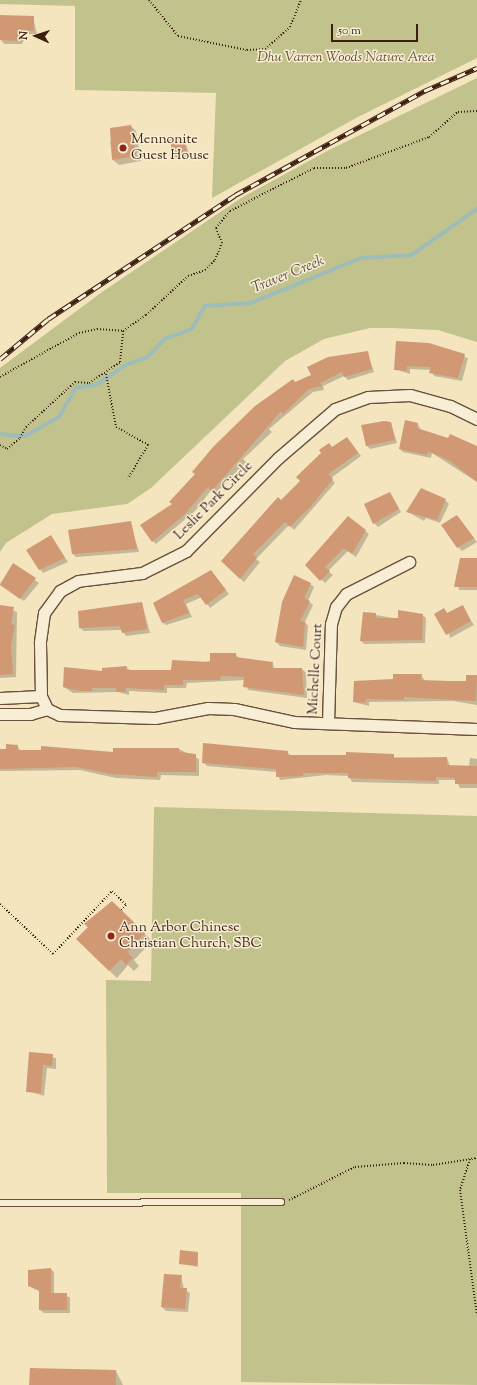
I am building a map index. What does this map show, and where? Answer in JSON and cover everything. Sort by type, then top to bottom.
[{"type":"street","name":"Leslie Park Circle","points":[[47,709],[41,696],[40,630],[53,598],[78,581],[142,573],[186,551],[324,416],[359,400],[410,395],[450,406],[477,419]]},
{"type":"street","name":"Michelle Court","points":[[328,723],[331,624],[336,608],[350,592],[409,562]]},
{"type":"street","points":[[41,696],[1,698],[1,714],[30,714],[47,709],[60,715],[155,718],[208,708],[234,709],[294,722],[477,729]]},
{"type":"lane","points":[[0,1203],[281,1202]]},
{"type":"path","points":[[149,0],[178,36],[253,50],[265,49],[290,27],[301,0]]},
{"type":"path","points":[[0,378],[79,333],[97,329],[122,331],[180,286],[188,276],[205,270],[216,260],[222,243],[216,228],[230,211],[314,168],[346,168],[429,137],[458,112],[477,111]]},
{"type":"path","points":[[0,445],[7,449],[20,438],[75,382],[89,382],[106,374],[120,362],[122,331]]},
{"type":"path","points":[[106,374],[116,427],[148,445],[128,478]]},
{"type":"path","points":[[0,904],[53,954],[112,891],[126,905],[121,910]]},
{"type":"path","points":[[281,1202],[312,1191],[356,1167],[404,1163],[433,1165],[477,1158]]},
{"type":"path","points":[[470,1159],[460,1190],[477,1315]]},
{"type":"green space","name":"Dhu Varren Woods Nature Area","points":[[0,0],[477,0],[477,58],[356,118],[212,198],[216,93],[75,90],[75,6],[0,4]]},
{"type":"green space","points":[[477,78],[477,342],[438,330],[391,328],[370,328],[324,339],[285,361],[151,488],[127,504],[52,514],[6,543],[0,552],[0,368],[102,292],[241,198],[329,150]]},
{"type":"green space","points":[[154,807],[477,816],[477,1385],[241,1382],[241,1193],[107,1193],[106,980],[151,981]]},
{"type":"building","points":[[0,15],[34,16],[34,31],[24,30],[19,41],[0,40]]},
{"type":"building","name":"Mennonite Guest House","points":[[131,125],[136,156],[112,160],[110,128]]},
{"type":"building","points":[[184,137],[187,154],[173,156],[170,140]]},
{"type":"building","points":[[396,341],[429,343],[465,354],[458,378],[429,373],[431,367],[407,366],[407,371],[394,370]]},
{"type":"building","points":[[368,351],[372,369],[344,377],[342,372],[320,383],[322,386],[309,389],[283,414],[281,411],[212,491],[208,487],[185,514],[152,542],[140,525],[172,504],[169,502],[195,474],[192,472],[213,447],[255,406],[293,379],[295,382],[311,375],[307,367],[328,357]]},
{"type":"building","points":[[405,420],[418,423],[417,428],[448,438],[450,434],[477,446],[477,482],[450,461],[428,451],[427,455],[399,449]]},
{"type":"building","points":[[384,421],[391,422],[395,440],[366,446],[361,425]]},
{"type":"building","points":[[347,437],[358,453],[328,474],[333,479],[311,506],[290,527],[285,522],[253,554],[257,558],[240,579],[221,561],[278,497],[281,500],[300,481],[296,477],[321,453],[319,450],[329,443],[332,447]]},
{"type":"building","points":[[421,488],[446,499],[437,520],[406,512]]},
{"type":"building","points":[[390,492],[399,509],[373,524],[364,504]]},
{"type":"building","points":[[457,515],[474,538],[457,548],[441,525]]},
{"type":"building","points":[[348,516],[366,530],[352,554],[344,548],[325,567],[330,571],[320,581],[305,565]]},
{"type":"building","points":[[131,521],[137,549],[72,554],[68,530]]},
{"type":"building","points":[[51,535],[65,558],[39,570],[26,550]]},
{"type":"building","points":[[460,558],[477,558],[477,587],[454,587]]},
{"type":"building","points":[[13,563],[36,578],[20,599],[0,585]]},
{"type":"building","points":[[211,570],[226,590],[206,605],[198,594],[183,600],[189,613],[162,623],[153,603]]},
{"type":"building","points":[[294,575],[311,583],[304,598],[310,601],[300,621],[305,622],[303,647],[275,642],[282,602]]},
{"type":"building","points":[[142,602],[147,629],[122,633],[120,626],[79,628],[78,611]]},
{"type":"building","points":[[0,605],[14,607],[11,624],[15,625],[11,645],[13,674],[0,675]]},
{"type":"building","points":[[463,605],[471,621],[446,635],[434,614],[444,608],[447,613]]},
{"type":"building","points":[[398,610],[423,614],[422,640],[360,641],[363,612],[376,613],[376,618],[398,618]]},
{"type":"building","points":[[210,653],[236,653],[236,657],[273,662],[272,668],[302,668],[304,695],[243,687],[244,677],[221,676],[220,680],[183,680],[183,685],[164,685],[164,690],[126,688],[126,692],[116,692],[116,688],[92,688],[92,691],[80,691],[63,687],[64,667],[102,671],[102,668],[127,666],[126,670],[171,670],[172,660],[210,662]]},
{"type":"building","points":[[393,674],[422,674],[421,680],[450,681],[466,681],[466,675],[477,675],[476,701],[404,697],[404,700],[366,699],[365,703],[353,702],[354,681],[393,679]]},
{"type":"building","points":[[203,743],[288,751],[288,755],[346,755],[346,752],[394,754],[394,758],[447,757],[447,765],[477,766],[477,784],[455,784],[455,778],[436,777],[436,781],[348,778],[348,773],[303,773],[303,776],[276,777],[276,769],[202,763]]},
{"type":"building","points":[[6,744],[18,745],[18,750],[41,750],[41,746],[113,752],[113,748],[179,748],[179,752],[196,754],[196,772],[157,772],[157,777],[112,774],[76,767],[0,769],[0,749],[6,749]]},
{"type":"building","name":"Ann Arbor Chinese Christian Church, SBC","points":[[112,901],[145,933],[127,952],[133,958],[126,965],[121,959],[109,971],[76,939],[88,927],[84,924]]},
{"type":"building","points":[[29,1052],[53,1054],[52,1066],[43,1065],[41,1093],[26,1092]]},
{"type":"building","points":[[180,1250],[198,1252],[197,1266],[179,1264]]},
{"type":"building","points":[[51,1268],[51,1293],[67,1293],[67,1310],[39,1310],[39,1290],[28,1286],[28,1270]]},
{"type":"building","points":[[164,1274],[182,1275],[180,1288],[187,1288],[185,1309],[161,1307]]},
{"type":"building","points":[[30,1368],[116,1370],[116,1385],[29,1385]]},
{"type":"waterway","name":"Traver Creek","points":[[0,434],[25,436],[59,417],[76,388],[98,384],[126,365],[148,357],[165,339],[192,329],[205,306],[251,303],[361,258],[412,255],[477,209]]},
{"type":"railway","points":[[0,359],[48,319],[235,195],[424,91],[477,68]]},
{"type":"place","name":"Mennonite Guest House","points":[[123,148]]},
{"type":"place","name":"Ann Arbor Chinese Christian Church, SBC","points":[[111,936]]}]
